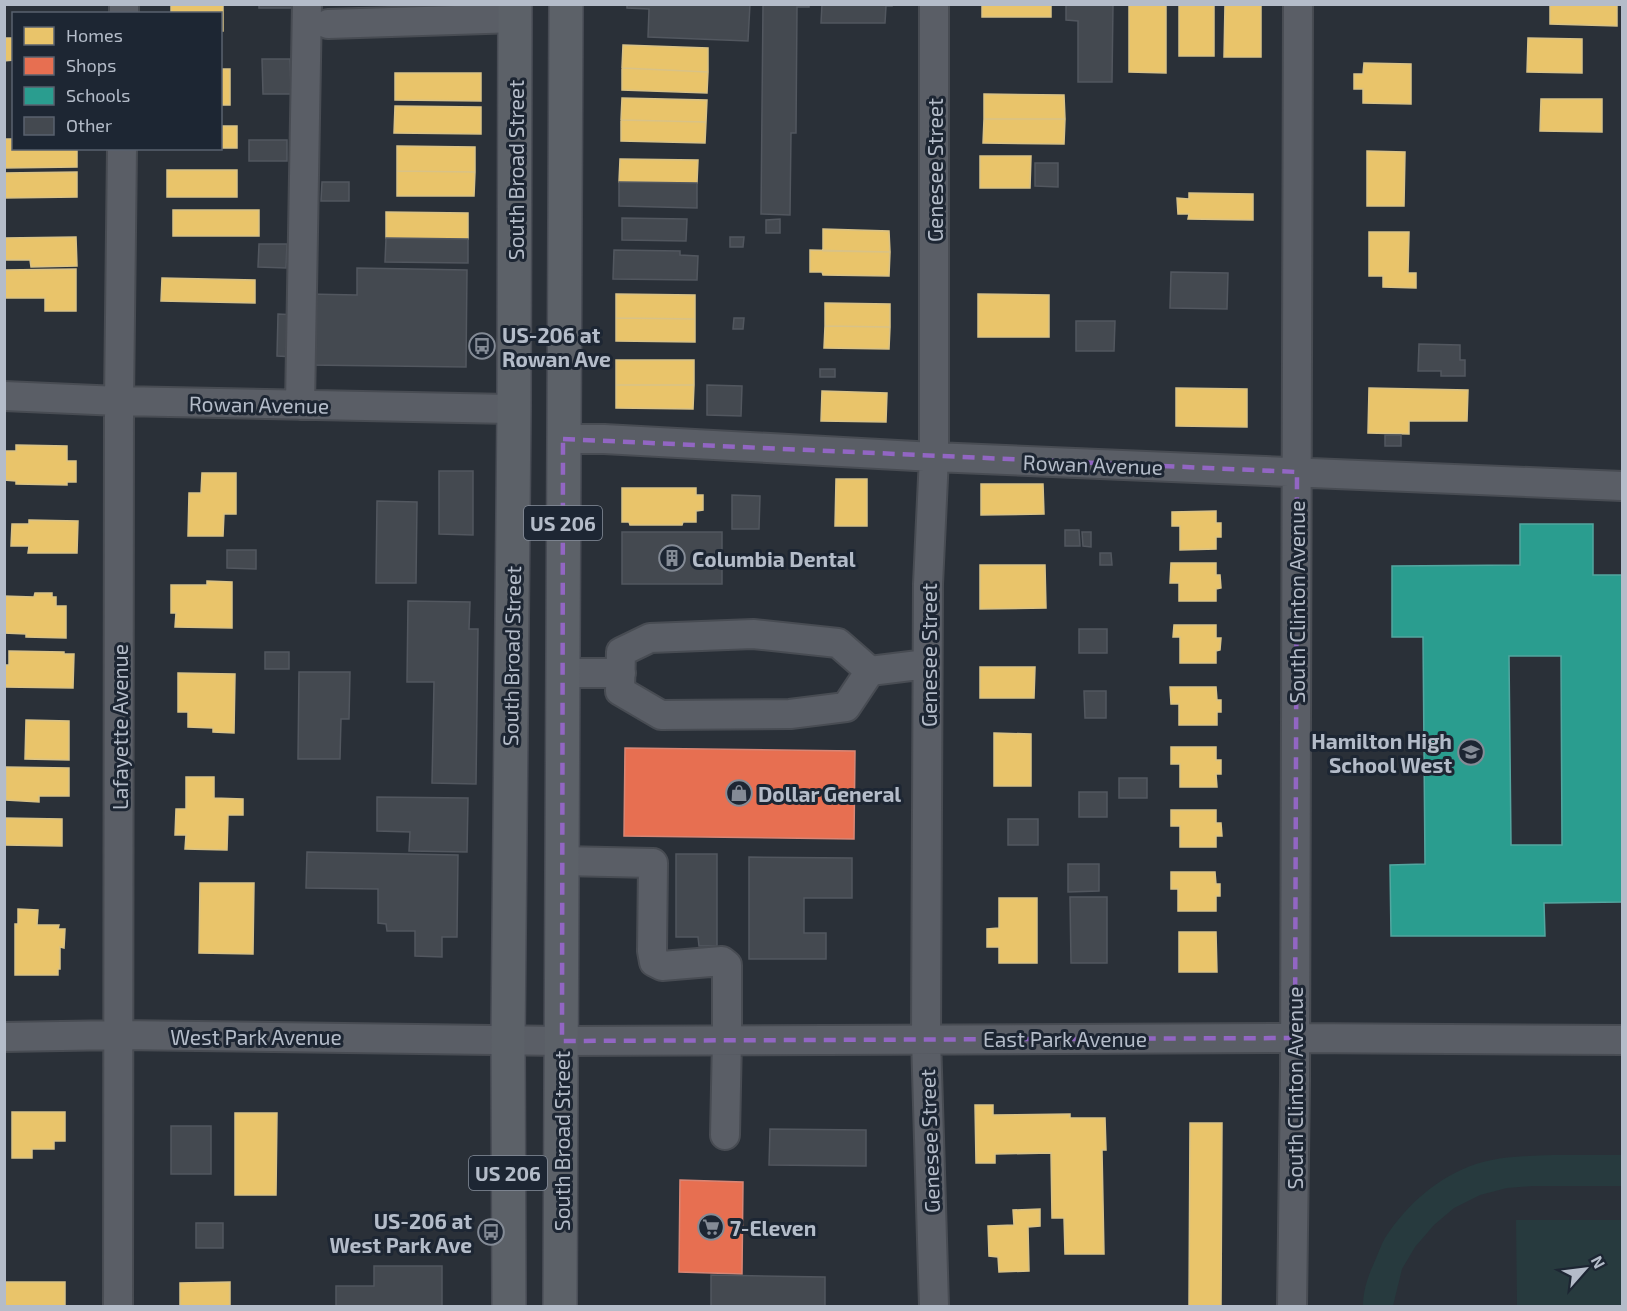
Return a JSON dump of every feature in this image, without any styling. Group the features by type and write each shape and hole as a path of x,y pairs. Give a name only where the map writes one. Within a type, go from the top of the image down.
{"main road":[{"name":"South Broad Street","path":"560,1306 566,4"},
{"name":"South Broad Street","path":"509,1306 508,1040 515,11"}],"street":[{"path":"300,405 307,4"},
{"name":"Genesee Street","path":"934,4 934,457 928,584 926,1038 934,1306"},
{"name":"South Clinton Avenue","path":"1292,1306 1298,4"},
{"path":"328,24 378,14 515,11"},
{"name":"Lafayette Avenue","path":"118,1306 119,401 122,150"},
{"name":"Rowan Avenue","path":"4,396 119,401 514,409"},
{"name":"Rowan Avenue","path":"563,439 604,439 934,457 1623,486"},
{"path":"870,671 846,707 790,714 662,715 620,692 621,652 650,638 753,634 838,643 870,671 927,664"},
{"path":"562,673 621,674"},
{"path":"562,861 653,863 652,951 654,962 662,966 722,961 727,965 728,1039 725,1135"},
{"name":"West Park Avenue","path":"4,1037 119,1035 508,1040"},
{"name":"East Park Avenue","path":"508,1040 926,1038 1623,1040"}],"highlighted area":[{"path":"563,439 1297,472 1295,1038 562,1041"}],"green space":[{"path":"1553,1155 1622,1155 1622,1186 1533,1186 1507,1188 1480,1195 1454,1208 1434,1225 1415,1247 1402,1269 1393,1306 1363,1306 1368,1278 1385,1238 1403,1214 1424,1193 1449,1176 1485,1161"},
{"path":"1516,1220 1622,1220 1622,1306 1517,1306"}],"building: Homes":[{"path":"171,4 223,4 223,31 222,12 171,12"},
{"path":"982,4 1051,4 1051,17 982,17"},
{"path":"1129,4 1166,4 1166,73 1129,72"},
{"path":"1179,4 1214,4 1214,56 1179,56"},
{"path":"1225,4 1261,4 1261,57 1224,57"},
{"path":"1550,4 1617,4 1617,26 1550,24"},
{"path":"4,38 12,38 12,60 4,61"},
{"path":"1528,38 1582,39 1582,73 1527,72"},
{"path":"623,45 708,48 708,72 622,68"},
{"path":"1364,63 1411,64 1411,104 1363,103 1363,89 1354,89 1354,74 1363,74"},
{"path":"622,68 708,72 707,93 622,90"},
{"path":"222,69 230,69 230,105 222,105"},
{"path":"395,73 481,73 481,101 395,100"},
{"path":"984,94 1064,95 1065,119 984,119"},
{"path":"622,98 707,100 706,122 621,120"},
{"path":"1541,99 1602,99 1602,132 1540,131"},
{"path":"395,106 481,107 481,134 394,133"},
{"path":"984,119 1065,119 1064,144 983,143"},
{"path":"621,120 706,122 705,143 621,141"},
{"path":"222,126 237,126 237,148 222,148"},
{"path":"4,139 12,139 12,150 77,150 77,167 4,168"},
{"path":"397,146 475,147 475,172 397,171"},
{"path":"1367,151 1405,152 1404,206 1367,206"},
{"path":"980,156 1031,156 1030,188 980,188"},
{"path":"620,159 698,160 697,183 619,182"},
{"path":"167,170 237,170 237,197 167,197"},
{"path":"397,171 475,172 474,196 397,196"},
{"path":"77,172 77,197 4,198 4,173"},
{"path":"1189,193 1253,194 1253,220 1188,219 1189,214 1178,214 1177,198 1189,199"},
{"path":"173,210 259,210 259,236 173,236"},
{"path":"386,212 468,213 468,239 386,238"},
{"path":"823,229 889,231 890,252 823,251"},
{"path":"1369,232 1409,232 1408,273 1416,273 1416,288 1383,287 1383,276 1369,276"},
{"path":"76,237 77,266 31,267 30,260 4,260 4,238"},
{"path":"810,250 890,252 889,276 823,275 822,272 810,272"},
{"path":"76,269 76,311 45,311 45,298 5,298 4,270"},
{"path":"162,278 255,280 255,303 161,301"},
{"path":"616,294 695,295 695,319 616,318"},
{"path":"978,294 1049,295 1049,337 978,337"},
{"path":"825,303 890,304 890,327 825,326"},
{"path":"616,318 695,319 695,342 616,341"},
{"path":"825,326 890,327 889,349 824,348"},
{"path":"616,360 694,360 694,385 616,385"},
{"path":"616,385 694,385 693,409 616,408"},
{"path":"1176,388 1247,389 1247,427 1176,426"},
{"path":"1369,388 1468,390 1467,421 1409,421 1409,434 1368,433"},
{"path":"822,391 887,393 886,422 821,421"},
{"path":"16,445 67,446 67,461 76,461 76,482 67,482 67,485 16,484 16,481 4,480 4,451 16,451"},
{"path":"202,473 236,473 236,514 224,514 223,536 188,536 189,493 201,493"},
{"path":"836,479 867,479 867,526 835,526"},
{"path":"981,484 1043,484 1044,514 981,515"},
{"path":"622,488 696,488 696,495 703,495 703,510 696,511 696,522 683,522 682,525 630,525 629,522 622,522"},
{"path":"1216,511 1216,523 1221,523 1221,537 1216,537 1216,549 1180,550 1180,526 1172,526 1172,512"},
{"path":"29,520 78,521 77,553 28,553 29,546 11,546 12,524 29,524"},
{"path":"1171,563 1216,563 1216,575 1220,575 1221,588 1216,589 1216,601 1179,601 1179,583 1170,583"},
{"path":"980,565 1045,565 1046,608 980,609"},
{"path":"207,581 232,582 232,628 175,627 176,613 171,613 171,585 207,585"},
{"path":"35,593 52,593 52,597 56,597 56,606 66,606 66,638 26,637 26,634 4,633 4,596 34,597"},
{"path":"1174,625 1216,625 1216,638 1221,638 1220,650 1216,651 1216,663 1180,663 1180,637 1173,637"},
{"path":"9,651 74,654 73,688 4,687 4,665 9,665"},
{"path":"980,667 1035,667 1034,698 980,698"},
{"path":"178,673 235,674 234,733 213,732 213,728 188,727 188,712 178,712"},
{"path":"1170,687 1216,687 1217,700 1221,700 1221,712 1217,712 1217,725 1179,725 1179,704 1171,704"},
{"path":"26,720 69,721 69,760 25,759"},
{"path":"994,733 1031,734 1031,786 994,786"},
{"path":"1171,747 1216,747 1216,760 1221,760 1221,774 1216,774 1217,787 1180,787 1180,764 1171,764"},
{"path":"6,767 69,768 69,796 39,796 39,802 6,800"},
{"path":"186,777 214,777 214,798 243,799 243,815 228,815 227,850 185,849 186,835 175,835 176,809 186,809"},
{"path":"1171,810 1216,810 1216,823 1221,823 1222,836 1216,836 1216,847 1180,847 1180,826 1171,826"},
{"path":"4,818 62,819 62,846 4,845"},
{"path":"1171,872 1215,872 1216,884 1220,884 1220,896 1216,896 1216,911 1178,911 1178,889 1171,889"},
{"path":"200,883 254,883 253,954 199,953"},
{"path":"999,898 1037,898 1037,963 999,963 999,947 987,947 987,929 999,928"},
{"path":"18,909 38,910 37,925 59,925 58,929 65,929 64,948 60,947 58,975 15,975 15,924 18,924"},
{"path":"1179,932 1216,932 1217,972 1179,972"},
{"path":"975,1105 993,1105 993,1115 1070,1114 1070,1118 1105,1118 1106,1150 1102,1150 1104,1254 1065,1254 1064,1218 1052,1218 1051,1153 995,1154 995,1163 976,1163"},
{"path":"12,1112 65,1112 65,1141 54,1141 54,1149 32,1149 32,1158 12,1158"},
{"path":"235,1113 277,1113 276,1195 235,1195"},
{"path":"1190,1123 1222,1123 1221,1306 1189,1306"},
{"path":"1040,1209 1040,1226 1028,1227 1029,1271 999,1272 998,1257 989,1256 988,1226 1014,1225 1013,1210"},
{"path":"4,1282 65,1282 65,1306 4,1306"},
{"path":"230,1282 230,1306 180,1306 180,1283"}],"building: Shops":[{"name":"Dollar General","path":"625,748 855,751 854,839 624,836"},
{"name":"7-Eleven","path":"680,1180 743,1182 742,1274 679,1272"}],"building: Schools":[{"path":"1520,524 1593,524 1593,575 1622,575 1622,902 1544,903 1545,936 1391,936 1390,865 1425,864 1423,637 1392,637 1392,566 1520,565","holes":["1509,656 1561,656 1562,845 1511,845"]}],"building: Other":[{"path":"259,4 292,4 292,8 259,8"},
{"path":"627,4 750,4 748,41 648,37 649,9 627,8"},
{"path":"763,4 809,4 809,7 797,7 796,133 791,133 790,215 761,214"},
{"path":"822,4 892,4 892,6 886,6 885,23 821,23"},
{"path":"1066,4 1113,4 1112,82 1078,82 1078,21 1066,20"},
{"path":"262,59 290,59 291,94 263,94"},
{"path":"249,140 287,140 287,161 249,161"},
{"path":"1035,163 1058,163 1058,187 1035,186"},
{"path":"322,182 349,182 349,201 321,201"},
{"path":"619,182 697,183 697,208 619,206"},
{"path":"622,218 687,219 686,241 622,240"},
{"path":"780,219 780,233 766,233 766,220"},
{"path":"730,237 744,237 743,247 730,247"},
{"path":"386,238 468,239 468,263 385,262"},
{"path":"259,244 287,244 286,268 258,267"},
{"path":"614,250 680,251 680,255 698,256 697,280 613,279"},
{"path":"357,268 467,270 466,367 308,365 309,294 357,295"},
{"path":"1171,272 1228,273 1227,309 1170,308"},
{"path":"278,314 296,315 295,357 277,356"},
{"path":"734,318 744,318 743,329 733,329"},
{"path":"1076,321 1115,321 1114,351 1076,351"},
{"path":"1419,344 1460,345 1460,360 1465,360 1465,376 1441,376 1441,371 1418,371"},
{"path":"820,369 835,369 835,377 820,377"},
{"path":"707,385 742,386 741,416 707,415"},
{"path":"1385,435 1401,435 1401,446 1385,446"},
{"path":"439,471 473,471 473,535 439,534"},
{"path":"732,495 760,496 759,529 732,529"},
{"path":"377,501 417,502 416,583 376,583"},
{"path":"1065,530 1079,530 1080,546 1065,546"},
{"name":"Columbia Dental","path":"622,532 722,532 722,584 622,584"},
{"path":"1082,532 1091,532 1091,547 1083,546"},
{"path":"227,550 256,550 256,569 227,568"},
{"path":"1100,553 1111,553 1112,565 1100,565"},
{"path":"408,601 470,602 469,629 478,629 476,784 432,783 434,682 407,682"},
{"path":"1079,629 1107,629 1107,653 1079,653"},
{"path":"265,652 289,652 289,669 265,669"},
{"path":"299,672 350,672 349,719 341,719 340,759 298,759"},
{"path":"1084,691 1106,691 1106,718 1085,718"},
{"path":"1119,778 1147,778 1147,798 1119,798"},
{"path":"1079,792 1107,792 1107,817 1079,817"},
{"path":"377,797 468,798 467,852 409,851 410,832 377,831"},
{"path":"1008,819 1038,819 1038,845 1008,845"},
{"path":"307,852 458,855 457,937 442,937 442,957 415,956 415,931 387,931 386,924 378,923 378,889 306,888"},
{"path":"676,854 717,854 717,946 699,946 698,937 676,937"},
{"path":"749,857 852,858 852,898 804,898 804,933 826,933 826,959 749,959"},
{"path":"1068,864 1099,864 1099,891 1068,892"},
{"path":"1070,897 1107,897 1107,963 1071,963"},
{"path":"171,1126 211,1126 211,1174 171,1174"},
{"path":"770,1129 866,1130 866,1166 769,1165"},
{"path":"196,1223 223,1223 223,1248 196,1248"},
{"path":"374,1266 442,1266 442,1306 336,1306 336,1286 374,1286"},
{"path":"711,1275 825,1277 825,1306 711,1306"}],"place":[{"name":"US-206 at Rowan Ave","path":"482,346"},
{"name":"Columbia Dental","path":"672,558"},
{"name":"Hamilton High School West","path":"1471,752"},
{"name":"Dollar General","path":"739,793"},
{"name":"7-Eleven","path":"711,1227"},
{"name":"US-206 at West Park Ave","path":"491,1232"}]}
